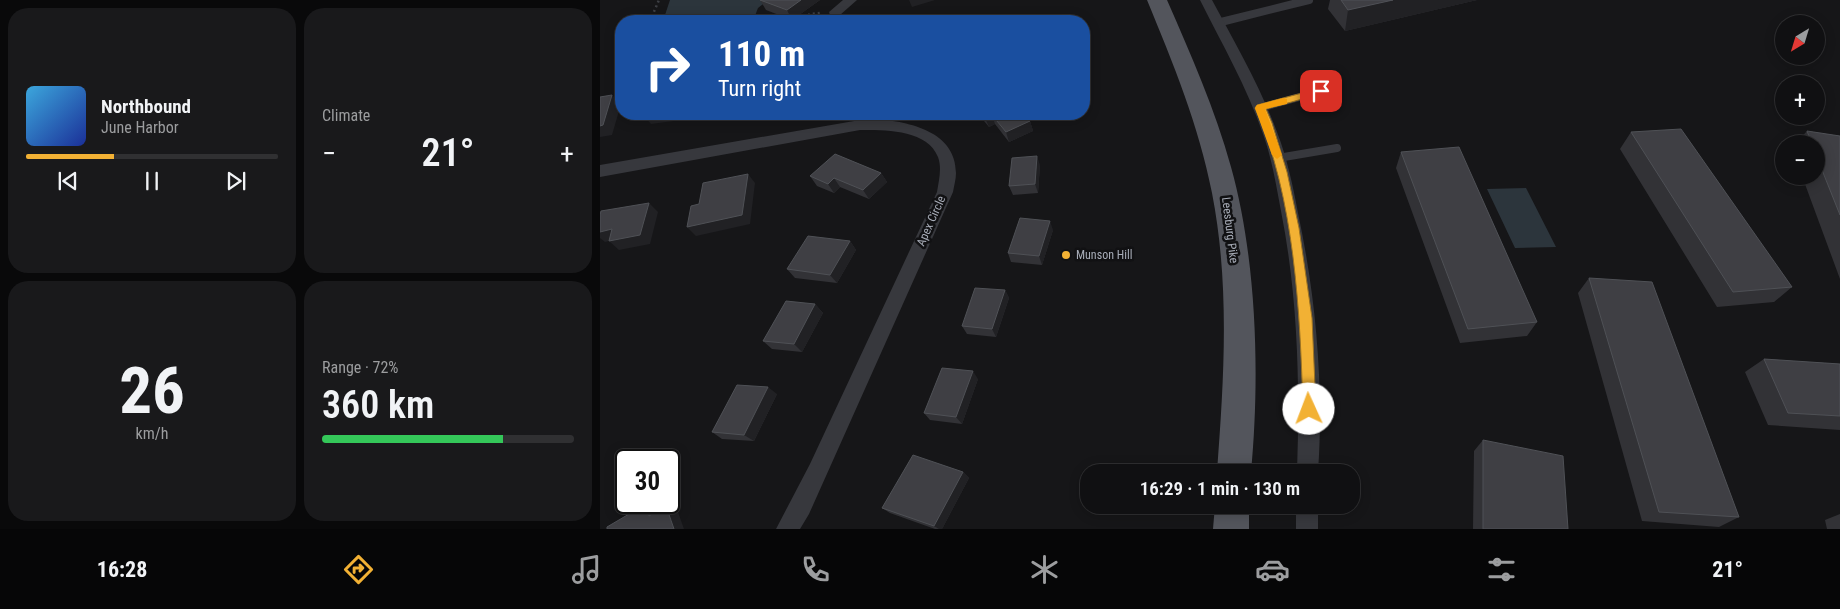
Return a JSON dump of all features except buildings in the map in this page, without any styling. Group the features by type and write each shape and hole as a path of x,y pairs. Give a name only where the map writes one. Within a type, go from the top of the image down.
{"main road":[{"name":"Leesburg Pike","path":"1157,0 1181,57 1213,145 1226,194 1233,243 1238,303 1239,391 1234,464"},
{"path":"1231,529 1232,514"}],"street":[{"path":"835,12 851,0"},
{"path":"1206,0 1267,123 1278,158 1294,228 1306,318 1310,427 1308,464"},
{"name":"Apex Circle","path":"600,171 860,125 894,124 913,129 935,141 944,152 949,168 945,192 805,497 787,529"},
{"path":"1307,514 1307,529"}],"lane":[{"path":"1218,22 1309,0"},
{"path":"1260,108 1321,91"},
{"path":"1278,158 1337,148"}],"path":[{"path":"653,15 659,0"}],"shaded area":[{"path":"670,0 768,0 758,8 755,15 665,15"},
{"path":"1526,188 1556,247 1515,248 1487,189"}],"slow traffic":[{"path":"1277,155 1260,108 1283,102"}],"place":[{"name":"Munson Hill","path":"1066,255"}],"route":[{"path":"1309,409 1306,318 1294,228 1282,172 1267,123 1260,108 1321,91"}]}
